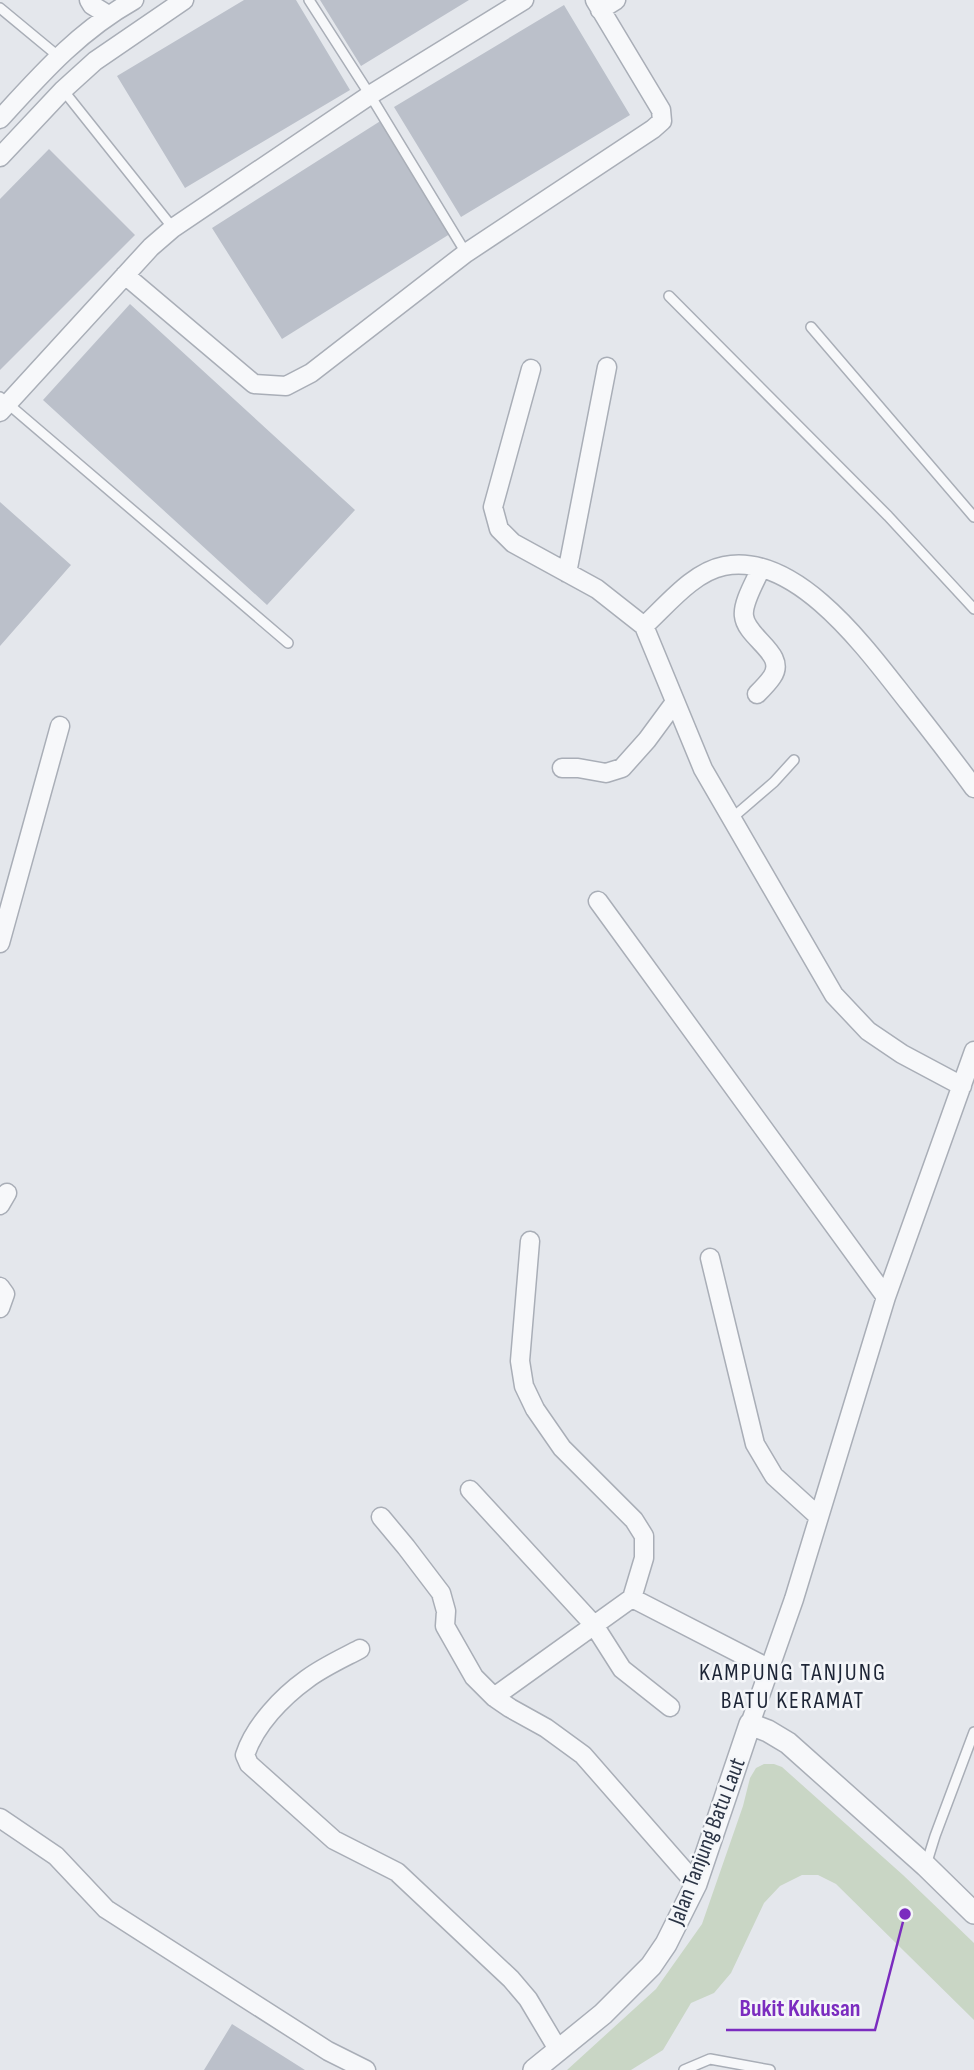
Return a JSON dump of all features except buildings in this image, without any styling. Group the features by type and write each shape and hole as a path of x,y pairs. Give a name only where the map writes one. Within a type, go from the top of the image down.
{"street":[{"path":"89,0 108,15"},
{"path":"0,119 58,56 108,15 134,0"},
{"path":"0,157 63,90 95,61 184,0"},
{"path":"2,404 151,247 173,228 370,95 524,0"},
{"path":"125,275 254,384 286,386 311,373 466,253 662,121 661,110 604,3"},
{"path":"567,573 607,367"},
{"path":"531,369 493,507 499,529 513,543 597,589 644,626 703,769 834,995 868,1031 902,1054 962,1086"},
{"path":"644,626 690,584 705,573 724,566 742,565 783,575 819,601 857,636 974,788"},
{"path":"757,694 774,676 776,666 770,651 747,626 743,615 761,568"},
{"path":"562,768 606,773 622,768 675,702"},
{"path":"0,943 60,726"},
{"path":"598,901 886,1297"},
{"path":"974,1051 886,1297 794,1599 750,1724 788,1743 926,1866 974,1913"},
{"path":"494,1697 632,1598 644,1558 645,1536 634,1520 562,1448 535,1409 524,1386 520,1361 530,1241"},
{"path":"710,1258 755,1444 774,1476 818,1516"},
{"path":"0,1287 5,1294 0,1308"},
{"path":"470,1490 594,1625 622,1669 670,1707"},
{"path":"381,1517 441,1593 446,1611 445,1626 474,1677 494,1697 546,1728 583,1755 696,1884"},
{"path":"632,1598 770,1669"},
{"path":"360,1649 308,1678 264,1719 245,1755 249,1763 334,1840 397,1872 512,1979 528,1999 559,2051"},
{"name":"Jalan Tanjung Batu Laut","path":"534,2070 603,2014 651,1966 666,1944 696,1884 750,1724"},
{"path":"0,1818 56,1856 106,1909 328,2051 366,2070"}],"lane":[{"path":"309,0 466,253"},
{"path":"0,8 58,56"},
{"path":"63,90 173,228"},
{"path":"669,296 888,516 974,609"},
{"path":"811,327 974,517"},
{"path":"2,404 288,643"},
{"path":"731,819 774,782 794,760"},
{"path":"926,1866 974,1732"},
{"path":"684,2070 710,2059 770,2070"}],"green space":[{"path":"764,1764 782,1767 903,1875 974,1943 974,2020 836,1884 818,1875 802,1875 780,1886 764,1903 731,1973 714,1993 691,2003 663,2050 631,2070 567,2070 656,1989 702,1924 750,1778 756,1768"}],"place":[{"name":"Bukit Kukusan","path":"905,1914"}],"district":[{"name":"KAMPUNG TANJUNG BATU KERAMAT","path":"793,1686"}]}
